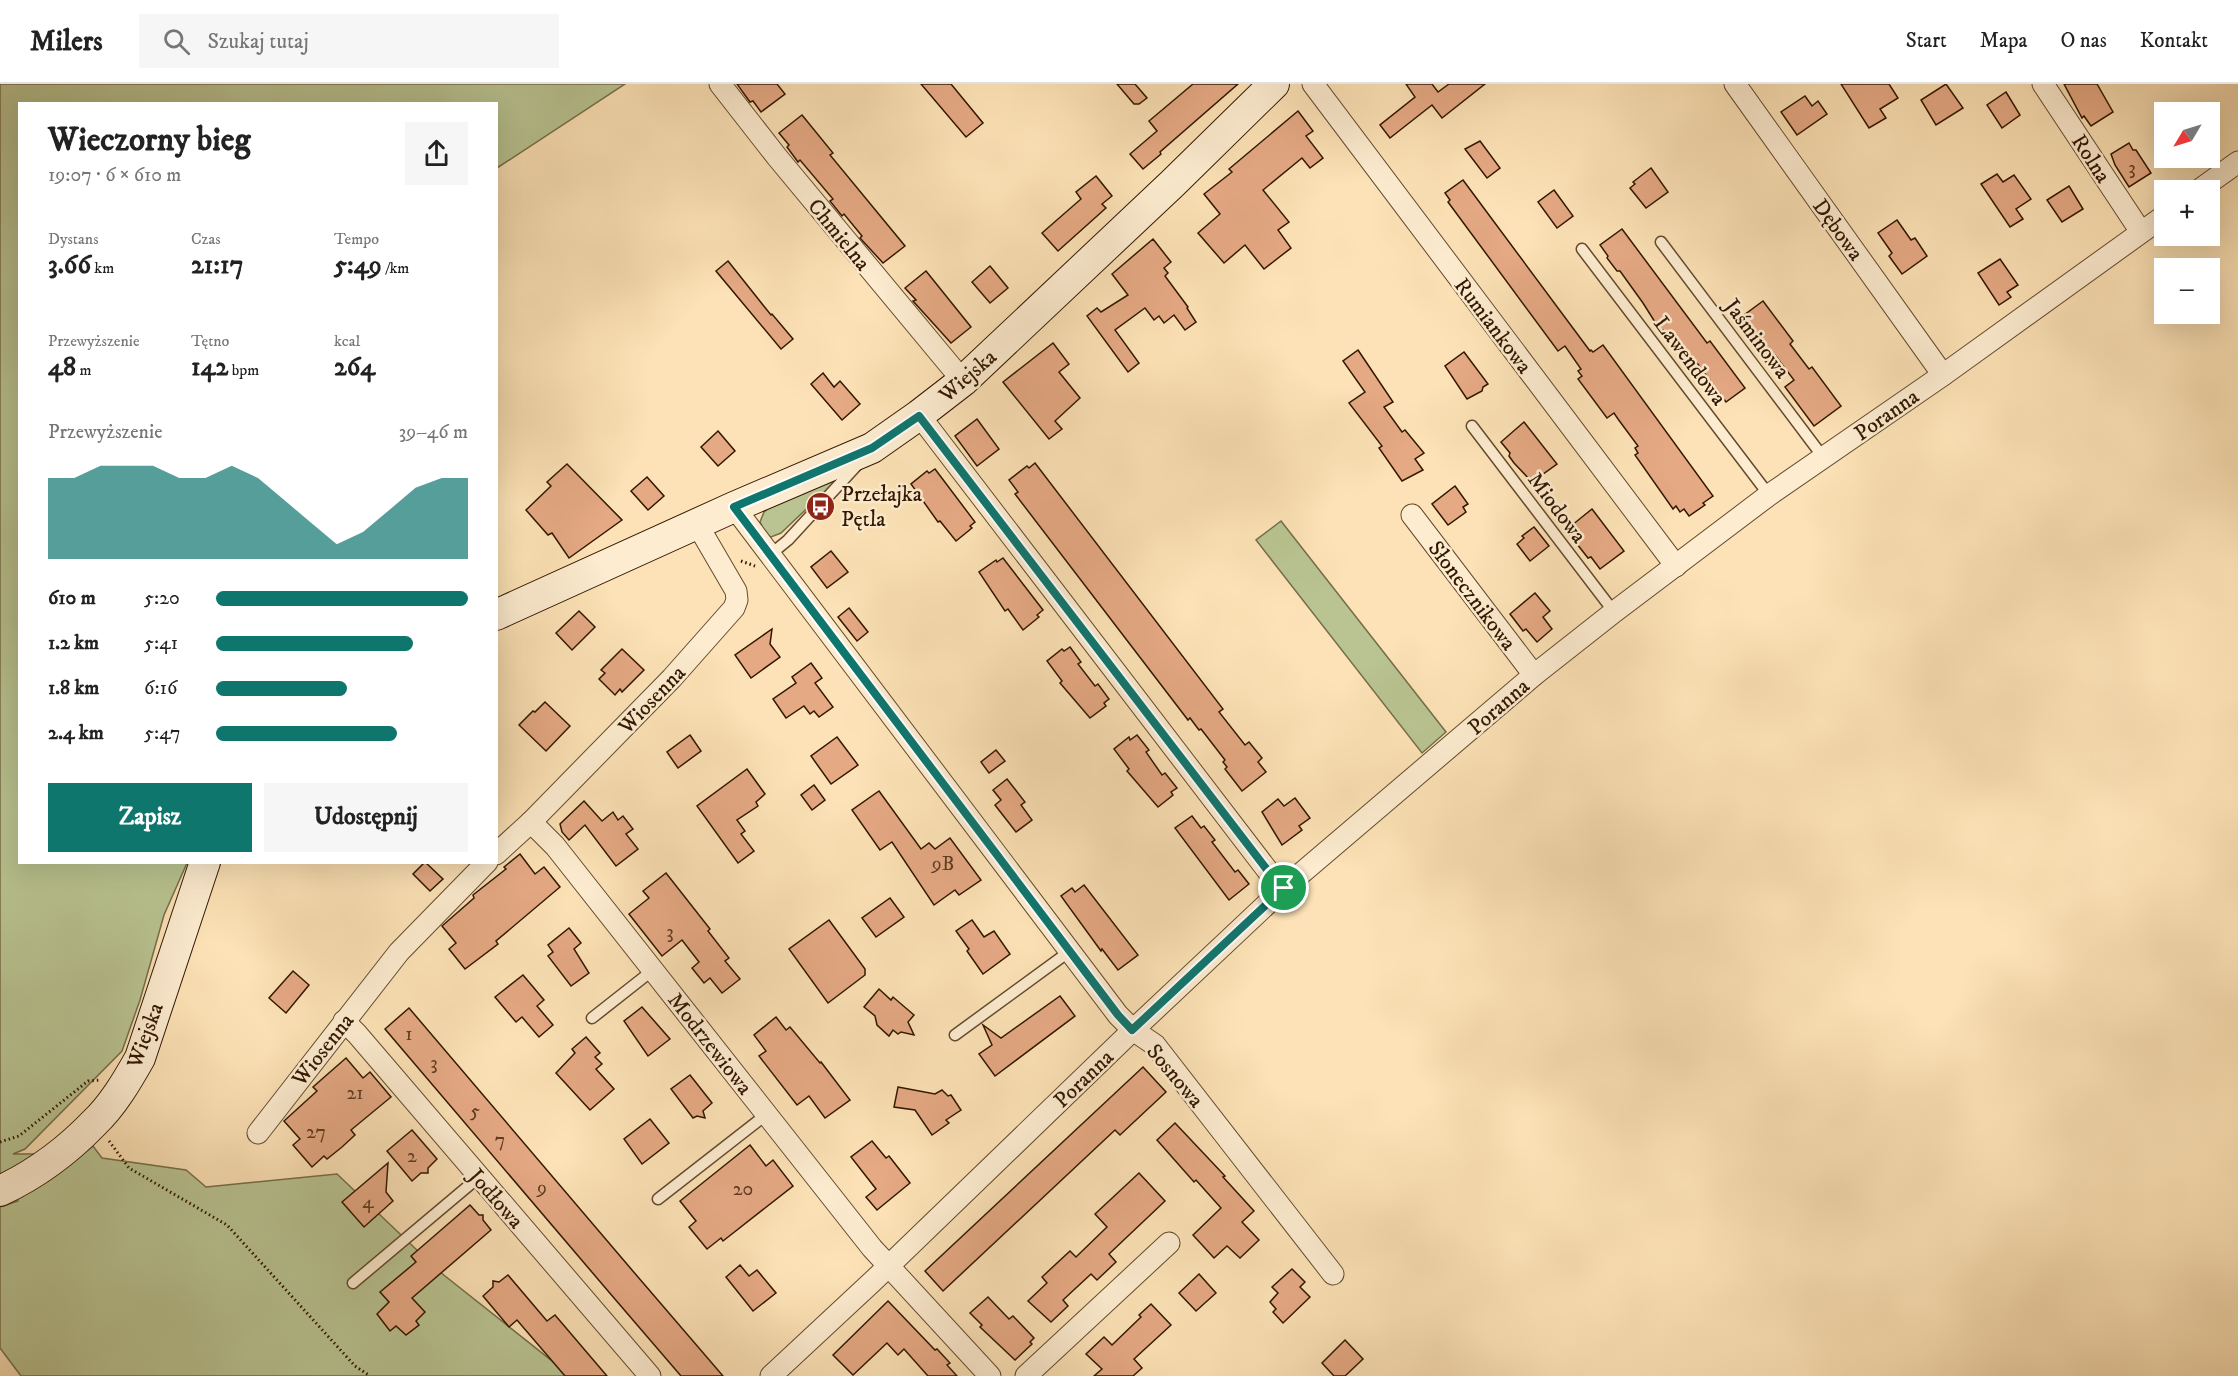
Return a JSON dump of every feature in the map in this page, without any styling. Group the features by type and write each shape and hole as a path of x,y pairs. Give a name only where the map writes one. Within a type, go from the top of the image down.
{"street":[{"name":"Chmielna","path":"720,84 777,157 963,381"},
{"name":"Wiejska","path":"498,614 734,507 872,448 919,416 963,381 1165,191 1274,84"},
{"name":"Rumiankowa","path":"1313,84 1676,566"},
{"name":"Dębowa","path":"1735,84 1943,375"},
{"name":"Rolna","path":"2043,84 2141,232"},
{"path":"2213,180 2238,162"},
{"name":"Poranna","path":"771,1376 889,1266 1132,1030 1284,888 1534,675 1769,495 1943,375 2154,223"},
{"path":"919,416 1284,888"},
{"name":"Sosnowa","path":"734,507 1070,951 1132,1030 1155,1045 1333,1274"},
{"name":"Słonecznikowa","path":"1412,515 1534,675"},
{"name":"Wiosenna","path":"498,852 531,822 672,678 734,608 737,600 736,591 697,524"},
{"name":"Modrzewiowa","path":"531,822 555,846 872,1248 889,1266"},
{"name":"Wiejska","path":"0,1191 25,1179 95,1123 124,1086 140,1058 204,864"},
{"name":"Wiosenna","path":"258,1133 399,952 485,864"},
{"name":"Jodłowa","path":"344,1021 650,1376"},
{"path":"1026,1376 1169,1243"},
{"path":"889,1266 990,1376"}],"lane":[{"name":"Jaśminowa","path":"1661,242 1823,457"},
{"name":"Lawendowa","path":"1582,249 1769,495"},
{"name":"Miodowa","path":"1472,426 1614,612"},
{"path":"771,554 796,531 872,448"},
{"path":"955,1035 1070,951"},
{"path":"592,1018 653,970"},
{"path":"657,1199 767,1114"},
{"path":"353,1283 479,1178"}],"path":[{"path":"0,1142 19,1136 88,1081 106,1079 124,1086"},
{"path":"95,1123 129,1167 226,1225 354,1366 370,1376"}],"green space":[{"path":"0,84 625,84 498,167 498,102 18,102 18,864 187,864 164,915 140,1000 122,1051 25,1149 13,1154 83,1154 93,1146 102,1158 186,1170 206,1187 337,1174 440,1272 571,1376 21,1376 0,1348 0,1207 18,1201 0,1180"},
{"path":"838,479 781,533 771,537 766,535 760,522 764,512 769,508"},
{"path":"1281,521 1446,732 1422,753 1256,540"}],"building":[{"path":"737,84 777,84 785,94 761,112 753,101 750,102"},
{"path":"921,84 951,84 983,123 966,137"},
{"path":"1117,84 1135,84 1147,98 1139,104 1134,104"},
{"path":"1193,84 1238,84 1143,169 1130,154 1157,131 1149,121"},
{"path":"1406,84 1432,84 1438,92 1449,84 1485,84 1442,118 1432,105 1390,138 1380,125 1415,97"},
{"path":"1841,84 1889,84 1898,98 1880,109 1886,118 1869,128"},
{"path":"1946,84 1963,108 1936,125 1921,100"},
{"path":"2064,84 2097,84 2113,112 2091,126 2084,116 2082,118"},
{"path":"2006,92 2020,115 2002,128 1987,105"},
{"path":"1805,96 1812,106 1818,101 1827,114 1797,135 1781,112"},
{"path":"1298,111 1313,131 1306,136 1323,158 1310,168 1302,158 1263,190 1289,222 1278,230 1291,248 1264,269 1245,245 1224,263 1198,233 1220,214 1204,194 1232,172 1229,169"},
{"path":"802,115 833,153 830,155 905,246 883,263 860,238 862,236 844,214 842,216 830,201 833,199 800,160 798,162 779,133"},
{"path":"1480,141 1500,168 1487,178 1465,149"},
{"path":"2129,143 2151,173 2129,187 2111,154"},
{"path":"1651,168 1668,192 1646,208 1630,188 1635,184 1633,182"},
{"path":"1997,174 2003,182 2014,175 2031,199 2016,209 2023,219 2010,227 1981,184"},
{"path":"1096,176 1112,196 1102,204 1106,208 1058,251 1042,233 1081,199 1076,192"},
{"path":"1463,180 1590,351 1593,352 1603,345 1713,496 1703,503 1705,505 1689,516 1684,509 1680,512 1676,506 1673,509 1635,455 1638,453 1635,448 1638,446 1614,413 1607,418 1578,379 1582,376 1578,371 1581,369 1565,346 1558,351 1448,202 1450,200 1445,193"},
{"path":"2069,186 2083,209 2062,222 2047,200"},
{"path":"1554,190 1573,216 1557,228 1538,202"},
{"path":"1897,220 1911,240 1915,238 1927,256 1902,274 1889,256 1892,253 1878,233"},
{"path":"1622,229 1707,343 1710,341 1745,388 1726,402 1697,363 1695,365 1674,338 1671,341 1663,330 1660,330 1620,271 1617,271 1607,258 1608,256 1600,245"},
{"path":"1153,239 1171,262 1164,268 1168,273 1165,276 1196,322 1185,330 1174,315 1164,323 1159,316 1154,320 1145,308 1115,330 1139,363 1128,372 1087,316 1097,308 1101,312 1128,295 1112,274"},
{"path":"2000,259 2018,285 2007,292 2011,297 1999,305 1978,273"},
{"path":"728,261 793,339 781,349 716,271"},
{"path":"990,266 1008,288 990,303 972,282"},
{"path":"926,271 971,327 951,343 913,301 916,300 905,288"},
{"path":"1763,301 1793,341 1790,344 1809,369 1812,367 1841,406 1814,426 1785,387 1794,380 1775,355 1766,362 1736,321"},
{"path":"1053,343 1069,364 1059,372 1080,398 1055,421 1062,429 1049,439 1003,382"},
{"path":"1358,350 1393,402 1384,407 1402,432 1405,430 1424,453 1415,459 1423,470 1402,481 1379,448 1382,446 1349,403 1365,392 1343,361"},
{"path":"1464,352 1488,384 1483,387 1482,391 1467,399 1445,366"},
{"path":"823,373 834,387 840,381 860,404 842,420 811,384"},
{"path":"977,419 999,449 977,466 955,436"},
{"path":"1524,422 1557,464 1532,482 1514,463 1509,456 1510,453 1501,442"},
{"path":"718,431 735,451 718,466 701,447"},
{"path":"1035,463 1223,709 1219,712 1245,745 1249,742 1262,758 1258,762 1266,772 1242,791 1225,769 1227,767 1223,762 1225,760 1201,729 1199,730 1190,718 1188,720 1015,494 1018,492 1009,480 1027,466 1029,468"},
{"path":"567,464 622,520 569,558 552,533 548,535 526,510 551,486 547,482"},
{"path":"935,469 975,522 970,526 972,528 956,541 940,521 938,522 911,484 927,471 929,473"},
{"path":"647,477 664,496 648,510 631,491"},
{"path":"1455,486 1468,504 1463,507 1466,512 1448,525 1432,504"},
{"path":"1592,509 1624,551 1600,569 1591,557 1588,558 1566,530"},
{"path":"1534,527 1549,546 1530,561 1517,544 1524,538 1522,536"},
{"path":"831,551 848,572 827,588 811,567"},
{"path":"1003,558 1043,610 1037,615 1039,617 1023,630 1008,609 1005,611 979,572"},
{"path":"1535,593 1550,611 1543,617 1552,629 1537,642 1526,629 1523,631 1510,614"},
{"path":"849,608 868,632 857,641 838,617"},
{"path":"579,611 595,627 572,650 556,633"},
{"path":"772,629 770,644 780,657 751,678 735,655"},
{"path":"1070,647 1081,662 1078,664 1095,686 1098,684 1109,699 1104,703 1106,706 1090,718 1060,683 1062,681 1047,661 1062,649 1064,651"},
{"path":"622,649 644,670 622,692 620,689 615,695 599,679 605,673 601,670"},
{"path":"811,663 822,678 815,683 833,707 819,717 814,711 810,714 804,706 786,718 773,699 796,683 792,677"},
{"path":"545,702 570,726 546,751 519,725"},
{"path":"690,735 701,751 678,768 667,752"},
{"path":"1137,735 1149,750 1146,752 1162,775 1165,773 1177,788 1171,792 1173,795 1158,807 1127,771 1129,769 1114,749 1129,737 1130,740"},
{"path":"837,737 858,765 831,784 811,756"},
{"path":"996,750 1005,761 989,773 981,762"},
{"path":"747,769 765,794 756,802 758,806 737,820 745,831 741,834 754,851 738,863 697,806"},
{"path":"1007,779 1025,802 1021,805 1032,820 1016,832 995,805 1001,800 993,790"},
{"path":"814,785 825,800 812,810 801,795"},
{"path":"879,791 921,849 929,843 935,849 950,838 981,880 959,895 955,890 934,905 892,842 880,850 852,810"},
{"path":"1295,798 1310,818 1299,826 1302,830 1282,845 1262,812 1278,799 1284,806"},
{"path":"584,801 602,821 613,812 618,820 623,816 633,829 626,834 638,849 616,866 585,825 569,840 562,832 560,824"},
{"path":"1192,816 1201,828 1204,826 1215,840 1212,842 1235,872 1238,870 1249,884 1229,900 1175,828"},
{"path":"520,854 535,874 544,867 560,887 496,941 498,944 465,969 449,949 456,943 442,926"},
{"path":"423,864 427,864 443,879 430,891 413,874"},
{"path":"666,873 710,929 708,931 729,958 725,961 740,979 722,993 710,978 704,983 692,968 699,962 682,940 662,956 629,914 649,898 643,891"},
{"path":"1084,885 1138,955 1118,970 1102,949 1101,951 1061,896 1072,888 1075,892"},
{"path":"890,898 904,917 876,937 862,918"},
{"path":"829,920 865,969 865,975 828,1003 789,949"},
{"path":"972,920 984,937 994,931 1010,954 983,974 956,931"},
{"path":"569,928 581,943 574,949 589,973 571,986 548,956 553,952 548,945"},
{"path":"293,971 309,985 286,1013 269,998"},
{"path":"523,975 544,1000 537,1006 553,1025 539,1037 522,1017 516,1022 495,997"},
{"path":"879,989 891,1000 893,997 914,1015 908,1022 914,1035 901,1032 898,1034 893,1030 889,1036 877,1025 875,1016 864,1007"},
{"path":"1060,996 1075,1016 995,1076 979,1054 992,1045 983,1025 1001,1038"},
{"path":"642,1007 670,1039 648,1056 624,1021"},
{"path":"409,1008 723,1376 681,1376 608,1291 385,1029"},
{"path":"776,1017 786,1030 790,1027 850,1100 825,1118 809,1096 797,1105 759,1056 766,1051 754,1035"},
{"path":"586,1037 600,1053 595,1057 602,1064 596,1069 614,1089 590,1110 556,1073 575,1053 572,1049"},
{"path":"346,1058 363,1078 370,1072 391,1097 351,1130 355,1135 342,1147 327,1159 324,1156 312,1167 293,1145 300,1139 284,1121 317,1091 313,1087"},
{"path":"1143,1067 1166,1092 1120,1135 1115,1130 943,1291 925,1271"},
{"path":"690,1075 712,1103 703,1111 705,1118 697,1116 693,1118 671,1089"},
{"path":"898,1087 935,1094 942,1090 948,1096 951,1095 961,1110 946,1120 949,1123 932,1135 915,1110 894,1107"},
{"path":"650,1119 669,1143 642,1164 624,1139"},
{"path":"1175,1123 1225,1176 1223,1177 1254,1211 1242,1222 1259,1240 1240,1258 1227,1246 1214,1258 1193,1235 1221,1208 1196,1180 1194,1182 1157,1140"},
{"path":"412,1130 437,1159 428,1168 428,1173 421,1173 412,1181 387,1151"},
{"path":"872,1141 886,1158 889,1156 910,1183 877,1210 866,1197 876,1189 851,1157"},
{"path":"750,1145 766,1166 773,1160 793,1186 723,1241 721,1238 707,1249 689,1227 696,1221 680,1201"},
{"path":"388,1163 386,1192 393,1201 364,1227 342,1202"},
{"path":"1139,1173 1165,1201 1109,1254 1116,1262 1097,1280 1091,1274 1063,1300 1068,1306 1051,1322 1028,1301 1047,1283 1042,1277 1070,1251 1076,1257 1107,1227 1095,1214"},
{"path":"470,1205 479,1215 483,1215 483,1220 491,1230 412,1298 425,1312 416,1321 419,1325 406,1335 396,1326 390,1331 377,1314 389,1302 380,1292 416,1262 411,1256"},
{"path":"740,1265 749,1276 757,1270 776,1293 753,1311 726,1277"},
{"path":"1292,1269 1305,1282 1300,1287 1310,1297 1283,1323 1273,1312 1276,1309 1270,1302 1278,1293 1272,1287"},
{"path":"1199,1274 1216,1293 1196,1311 1179,1293"},
{"path":"508,1275 547,1321 555,1315 607,1376 565,1376 517,1320 509,1327 483,1296 493,1287 493,1281 499,1282"},
{"path":"988,1297 1009,1319 1013,1316 1034,1338 1030,1342 1032,1344 1015,1360 980,1327 982,1325 970,1313"},
{"path":"888,1301 950,1363 947,1365 957,1376 928,1376 904,1349 898,1355 887,1343 853,1375 833,1355"},
{"path":"1151,1304 1171,1325 1134,1359 1142,1368 1133,1376 1094,1376 1102,1369 1086,1354 1104,1337 1112,1345"},
{"path":"1345,1340 1363,1359 1345,1376 1334,1376 1322,1363"}],"place":[{"name":"Przełajka Pętla","path":"820,506"}],"route":[{"path":"919,416 1268,871 1284,888 1132,1030 1118,1015 734,507 872,448 919,416"}]}
